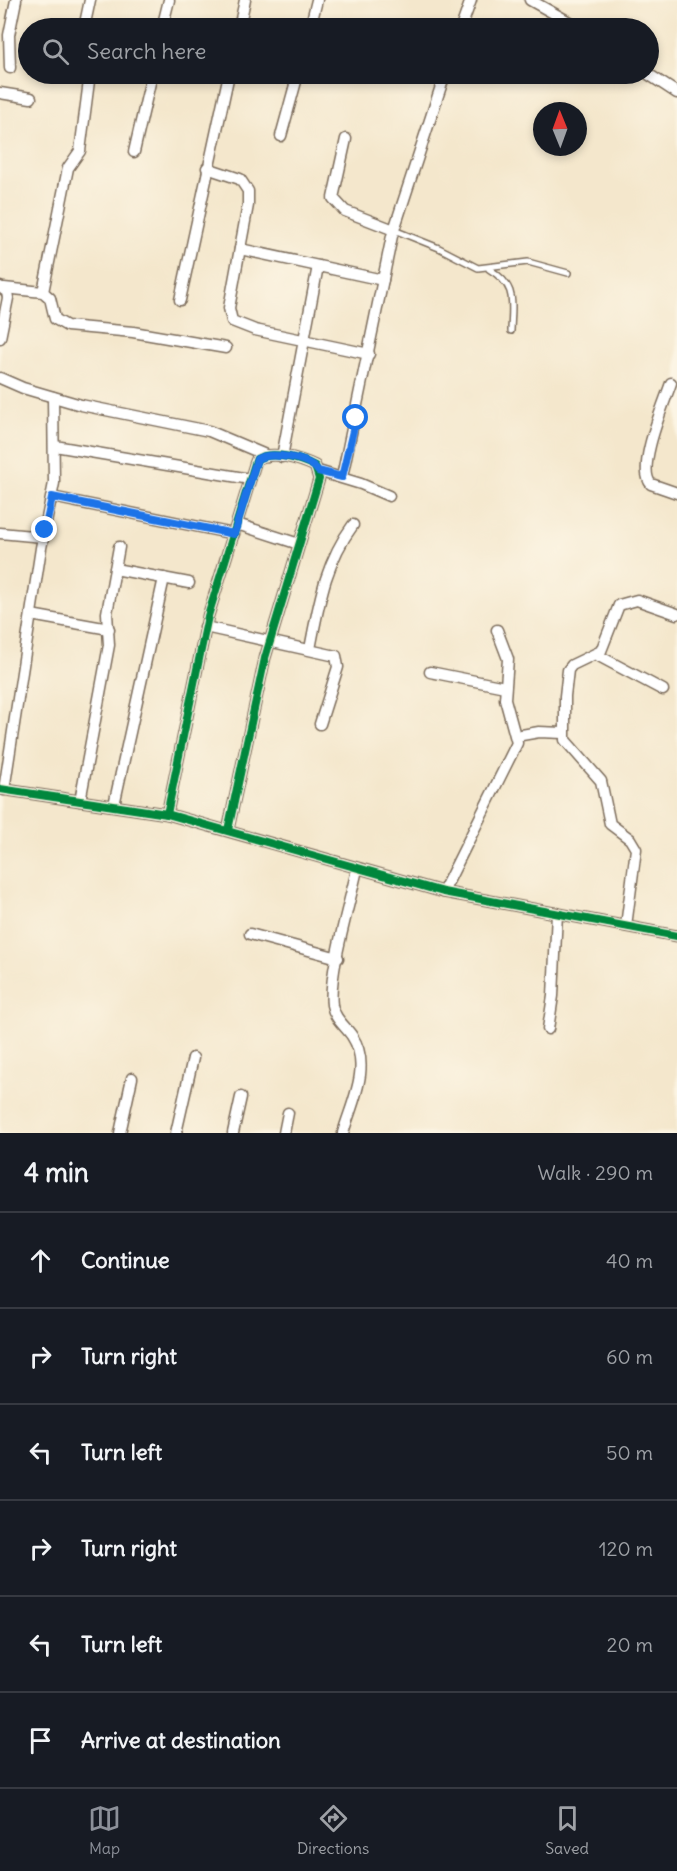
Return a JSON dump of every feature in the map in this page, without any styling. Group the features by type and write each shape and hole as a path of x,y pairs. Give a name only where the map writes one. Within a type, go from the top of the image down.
{"street":[{"path":"10,68 4,33 16,0"},
{"path":"86,18 90,0"},
{"path":"164,18 169,0"},
{"path":"241,18 244,0"},
{"path":"312,18 317,0"},
{"path":"465,18 471,0"},
{"path":"530,0 562,18"},
{"path":"659,81 677,93"},
{"path":"43,292 68,168 80,151 89,84"},
{"path":"134,152 150,84"},
{"path":"180,300 227,84"},
{"path":"281,136 295,84"},
{"path":"342,477 394,230 442,84"},
{"path":"0,93 31,98"},
{"path":"346,139 333,198 345,211 394,230"},
{"path":"207,168 240,179 248,191 248,205 229,308 232,321 304,341 369,354"},
{"path":"240,249 383,280"},
{"path":"282,457 318,266"},
{"path":"2,287 43,292 50,298 55,319 60,324 162,336 226,348"},
{"path":"0,338 8,298 2,287"},
{"path":"0,378 53,397 188,425 231,439 268,456"},
{"path":"671,383 650,445 645,474 651,484 677,493"},
{"path":"53,397 55,446 52,497 43,537 2,790 167,814 443,892 676,933"},
{"path":"55,446 250,479"},
{"path":"167,814 205,627 257,459 268,456 307,462 315,466 318,471 317,488 270,641 228,830"},
{"path":"318,471 342,477 389,496"},
{"path":"52,497 236,529 299,544"},
{"path":"310,649 328,569 334,553 353,525"},
{"path":"0,533 43,537"},
{"path":"81,801 109,645 107,613 119,547"},
{"path":"115,569 189,583"},
{"path":"114,806 164,578"},
{"path":"626,926 636,849 630,839 610,824 606,796 601,781 569,747 563,733 568,670 578,661 597,655 604,645 615,610 625,602 646,602 677,614"},
{"path":"31,615 108,629"},
{"path":"205,627 331,653 338,661 320,724"},
{"path":"443,892 515,749 516,736 507,710 505,687 508,659 497,630"},
{"path":"597,655 663,690"},
{"path":"430,672 505,687"},
{"path":"516,736 539,732 563,733"},
{"path":"343,1133 360,1078 362,1058 352,1036 337,1018 333,1008 332,994 357,869"},
{"path":"548,1029 553,996 557,913"},
{"path":"250,934 338,958"},
{"path":"176,1133 192,1058"},
{"path":"120,1133 132,1078"},
{"path":"233,1133 241,1097"},
{"path":"284,1133 288,1113"}],"lane":[{"path":"394,230 439,248 470,266 487,268 528,262 568,273"},
{"path":"487,268 501,277 511,290 511,331"}],"cycle path":[{"path":"167,814 208,616 255,464 257,459 263,456 278,455 294,458 315,466 319,479 265,658 228,830"},
{"path":"0,789 167,814 443,892 677,936"}],"route":[{"path":"45,530 52,497 234,534 257,459 262,456 273,456 307,462 315,466 318,471 342,477 356,418"}]}
